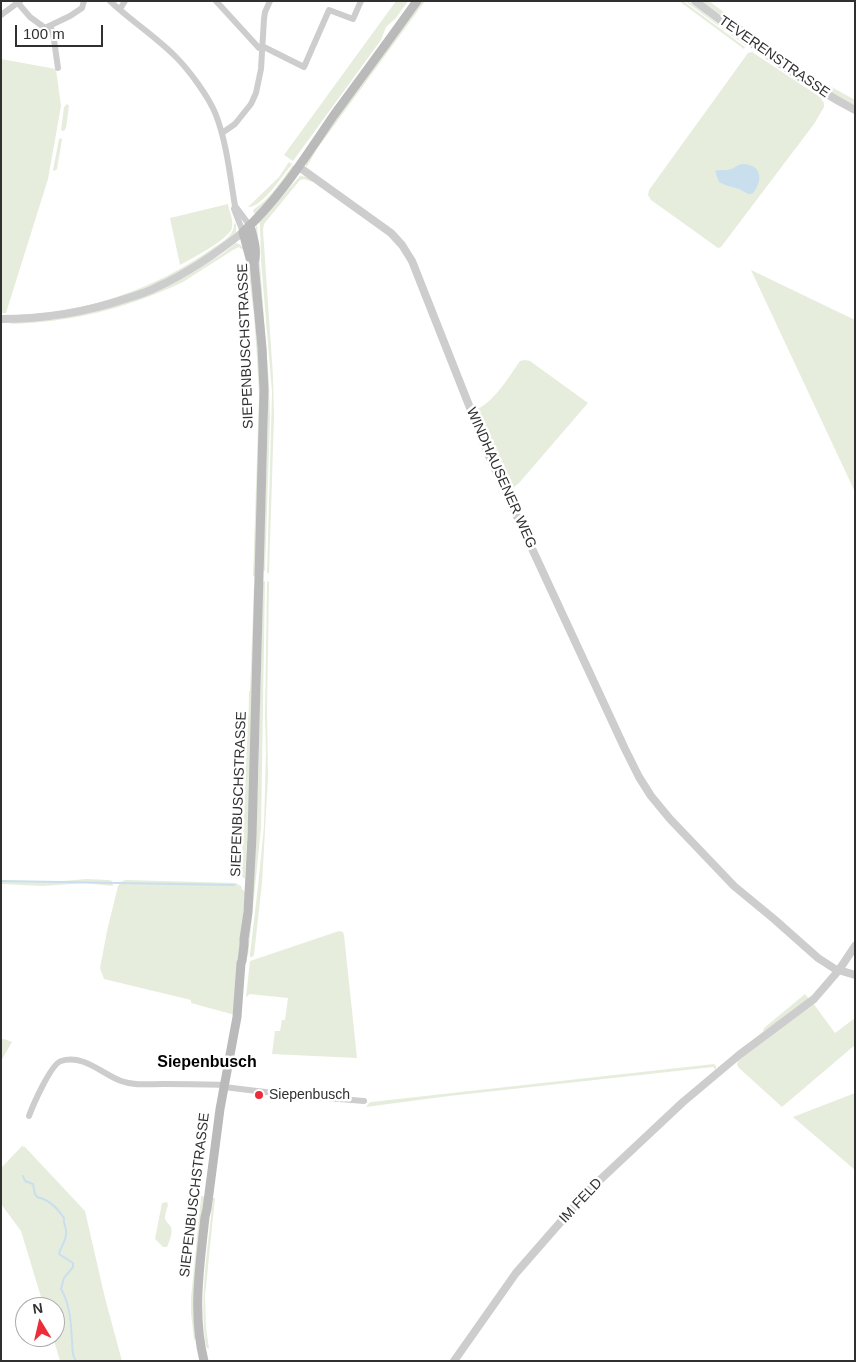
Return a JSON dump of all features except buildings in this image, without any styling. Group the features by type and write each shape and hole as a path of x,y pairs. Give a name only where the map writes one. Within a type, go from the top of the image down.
{"main road":[{"path":"247,229 279,195 417,1"},
{"name":"SIEPENBUSCHSTRASSE","path":"204,1361 197,1316 197,1295 217,1124 237,1017 241,963 248,912 253,826 264,398 262,348 254,263 256,256 254,243 247,229"}],"street":[{"path":"1,15 19,2 30,17 45,28 82,8 84,1"},
{"path":"1,319 48,317 76,313 148,291 206,260 247,229 235,206 222,133 208,99 182,64 163,44 110,1"},
{"path":"120,9 125,1"},
{"path":"216,1 259,48 262,47 304,67 329,10 353,19 361,1"},
{"path":"222,133 235,124 253,100 259,81 265,12 270,1"},
{"name":"TEVERENSTRASSE","path":"695,1 779,63 855,110"},
{"path":"50,26 53,33 58,68"},
{"name":"WINDHAUSENER WEG","path":"299,167 391,233 402,245 412,261 480,435 625,749 651,796 670,819 734,886 818,958 828,965 855,975"},
{"name":"IM FELD","path":"454,1361 516,1274 586,1193 683,1102 731,1062 814,999 839,970 855,946"},
{"path":"29,1116 44,1082 55,1066 60,1061 78,1060 127,1083 224,1086 292,1095 364,1101"}],"green space":[{"path":"396,1 408,1 396,18 386,27 381,40 293,161 284,155"},
{"path":"421,1 425,1 317,149 306,168 306,163 312,152"},
{"path":"679,1 683,1 745,47 744,49"},
{"path":"685,1 688,1 746,46"},
{"path":"701,1 709,1 801,70 855,100 855,105 836,97"},
{"path":"752,52 820,97 824,107 814,124 721,247 718,248 651,200 648,195 649,190 748,53"},
{"path":"1,59 56,69 61,106 48,179 6,313 1,313"},
{"path":"67,104 69,106 64,131 61,130 64,107"},
{"path":"61,138 57,169 54,171 59,139"},
{"path":"289,162 292,164 266,197 254,206 248,207 279,177"},
{"path":"293,165 294,167 270,199 256,214 254,213 253,210 270,195"},
{"path":"300,176 308,177 313,182 304,179 300,180 264,224 263,230 274,416 269,574 267,572 272,392 259,222"},
{"path":"228,204 232,222 232,228 229,233 209,248 180,265 170,218"},
{"path":"236,223 236,232 219,246 180,271 159,282 114,300 71,311 13,315 66,310 92,304 143,287 191,263 227,238"},
{"path":"257,224 270,418 265,571 263,570 268,418 255,230"},
{"path":"236,243 245,251 250,265 261,386 255,575 253,577 259,396 254,316 248,268 243,250 239,247 183,282 119,307 77,317 32,323 9,324 58,319 89,313 158,290 187,276"},
{"path":"751,270 855,320 855,492"},
{"path":"520,361 530,361 588,403 519,483 509,489 473,411 487,403"},
{"path":"265,581 261,828 248,956 246,955 258,785 263,582"},
{"path":"267,581 269,582 268,778 262,883 254,955 250,957 264,826"},
{"path":"254,586 253,730 245,878 243,878 241,874"},
{"path":"86,879 109,880 112,881 113,886 86,883 43,886 1,884 1,881 52,882"},
{"path":"122,881 236,883 242,887 245,894 235,1015 191,1003 191,1000 104,979 100,968 107,931 118,886"},
{"path":"339,931 343,932 344,935 357,1058 272,1054 275,1031 280,1031 282,1020 285,1020 288,998 249,994 246,997 250,961"},
{"path":"805,994 809,999 763,1032 764,1028"},
{"path":"813,1003 835,1033 855,1018 855,1045 782,1107 739,1068 737,1065 738,1060"},
{"path":"1,1039 12,1042 1,1061"},
{"path":"714,1064 716,1070 713,1067 366,1107 371,1102"},
{"path":"855,1093 855,1170 793,1117"},
{"path":"22,1146 25,1147 85,1211 122,1361 60,1361 56,1347 65,1347 65,1297 41,1297 21,1231 1,1204 1,1168"},
{"path":"201,1196 207,1197 196,1339 194,1340 191,1298"},
{"path":"213,1198 215,1198 205,1296 209,1349 206,1347 203,1310"},
{"path":"167,1202 165,1219 172,1232 167,1247 163,1247 155,1239 162,1203"}],"water":[{"path":"742,164 754,167 759,174 758,184 752,194 719,182 715,171 729,170"}],"waterway":[{"path":"1,881 234,885"},
{"path":"23,1176 25,1181 33,1184 37,1197 53,1205 64,1218 66,1237 59,1254 73,1263 73,1267 64,1278 61,1289 68,1307 73,1354 76,1361"}],"place":[{"name":"Siepenbusch","path":"259,1095"}],"district":[{"name":"Siepenbusch","path":"207,1063"}]}
